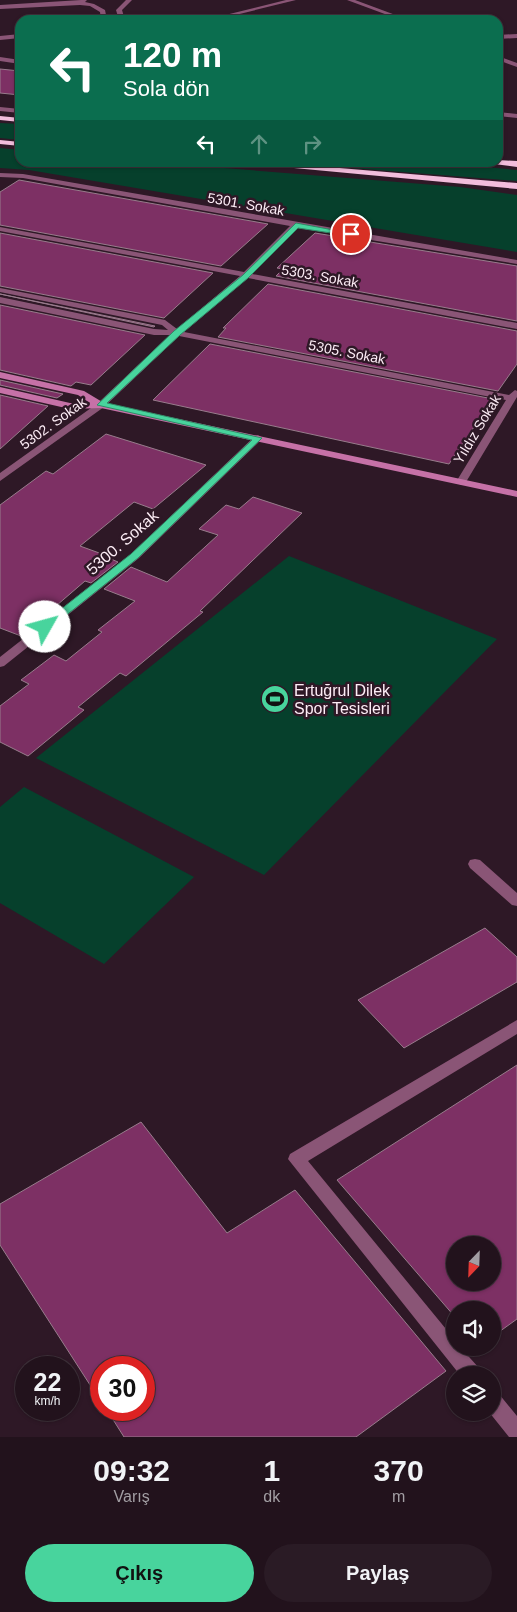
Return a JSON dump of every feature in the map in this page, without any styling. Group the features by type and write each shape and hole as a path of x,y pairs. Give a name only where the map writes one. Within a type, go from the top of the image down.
{"highway":[{"path":"0,118 15,120"},
{"path":"0,142 15,144"},
{"path":"503,163 517,164"},
{"path":"292,167 517,187"}],"street":[{"path":"0,7 82,1 103,11 118,10 129,0"},
{"path":"229,15 293,0"},
{"path":"350,0 392,15"},
{"path":"118,10 120,15"},
{"path":"103,11 103,15"},
{"path":"0,38 15,36"},
{"path":"503,37 517,36"},
{"path":"0,59 15,61"},
{"path":"503,60 517,66"},
{"path":"0,109 15,110"},
{"path":"503,115 517,116"},
{"name":"5301. Sokak","path":"0,175 24,176 296,225 517,262"},
{"name":"5302. Sokak","path":"0,478 101,405 177,333 245,276 296,225"},
{"name":"5303. Sokak","path":"0,230 517,326"},
{"name":"5305. Sokak","path":"0,290 165,323 177,333"},
{"name":"5305. Sokak","path":"0,300 154,332 177,333 514,395"},
{"path":"0,375 81,393 101,405"},
{"path":"0,390 70,406 101,405 517,494"},
{"name":"Yıldız Sokak","path":"462,482 514,395"},
{"name":"5300. Sokak","path":"0,663 135,556 258,438"},
{"path":"475,864 517,901"},
{"path":"465,1366 296,1159 517,1026"},
{"path":"501,1412 517,1431"}],"green space":[{"path":"0,123 15,124 15,140 0,138"},
{"path":"0,148 15,150 15,167 212,167 460,187 517,195 517,252 29,170 0,168"},
{"path":"340,167 484,167 517,170 517,181"},
{"name":"Ertuğrul Dilek Spor Tesisleri","path":"289,556 497,639 264,875 36,758"},
{"path":"24,787 194,877 104,964 0,903 0,807"}],"building":[{"path":"0,69 15,70 15,94 0,93"},
{"path":"19,180 268,224 221,266 0,225 0,192"},
{"path":"0,233 213,273 164,318 0,286"},
{"path":"315,233 517,266 517,321 276,276 283,269 277,268"},
{"path":"268,284 517,331 517,364 498,391 218,337 226,328 223,328"},
{"path":"0,294 155,326 154,327"},
{"path":"0,305 145,335 91,385 76,382 71,386 0,370"},
{"path":"210,344 493,399 449,464 153,400"},
{"path":"0,380 63,394 57,398 0,385"},
{"path":"0,395 48,406 0,449"},
{"path":"106,434 206,465 153,509 134,502 80,546 113,558 111,559 118,562 91,583 85,581 21,636 0,628 0,505 46,471 53,474"},
{"path":"253,497 302,513 200,611 203,612 126,676 120,673 78,707 84,710 28,756 0,742 0,706 29,684 21,680 54,655 66,661 102,632 98,630 135,601 104,589 131,567 167,582 218,535 199,529 226,505 239,509"},
{"path":"485,928 517,957 517,982 404,1048 358,1000"},
{"path":"517,1065 517,1319 501,1331 501,1301 446,1301 446,1307 337,1180"},
{"path":"141,1122 227,1233 295,1190 446,1371 356,1437 124,1437 114,1421 155,1421 155,1356 90,1356 90,1385 80,1369 80,1356 71,1356 0,1245 0,1204"}],"place":[{"name":"Ertuğrul Dilek Spor Tesisleri","path":"275,699"}],"route":[{"path":"45,627 135,556 258,438 101,405 177,333 245,276 296,225 351,234"}]}
